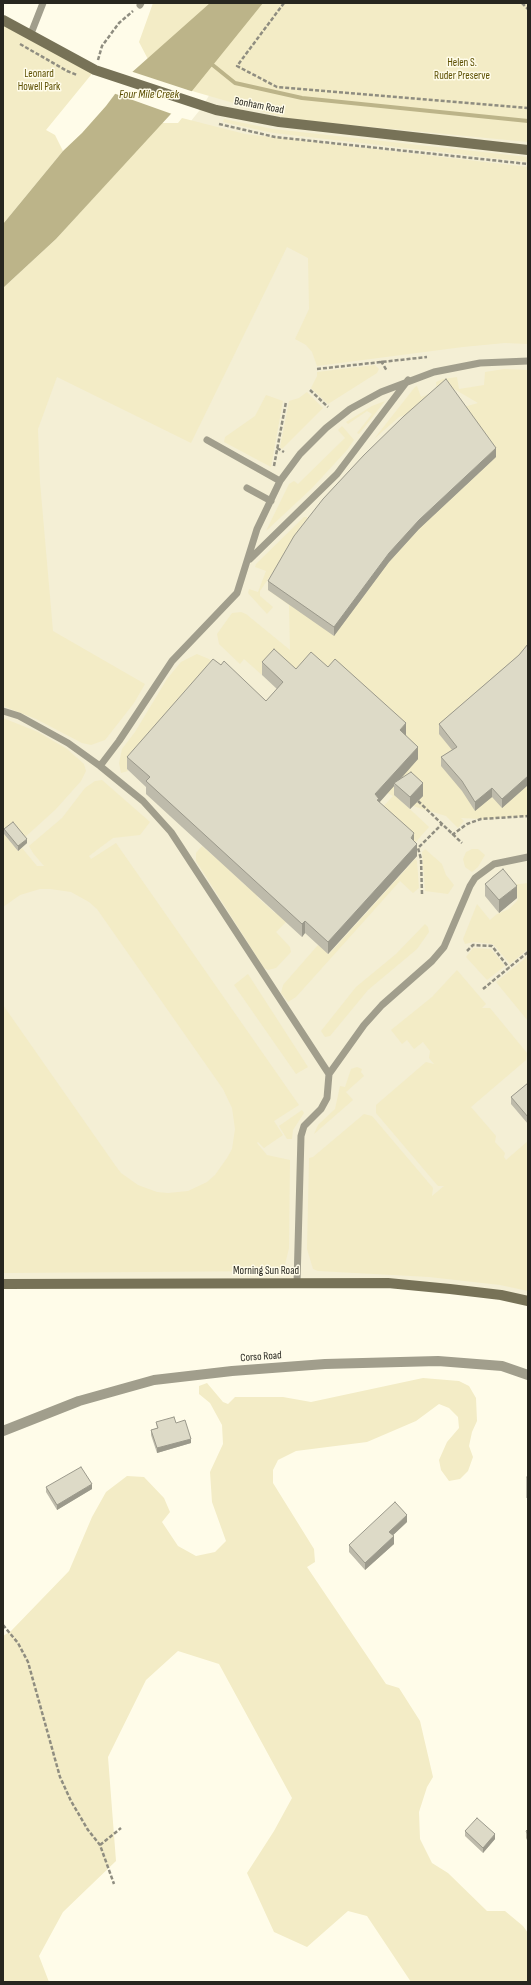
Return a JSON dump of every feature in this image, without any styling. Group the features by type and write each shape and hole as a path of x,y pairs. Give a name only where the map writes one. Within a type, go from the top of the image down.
{"street":[{"name":"Bonham Road","path":"3,20 95,70 216,110 279,122 528,150"},
{"name":"Morning Sun Road","path":"3,1284 388,1283 479,1292 528,1301"},
{"name":"Corso Road","path":"3,1431 80,1401 154,1380 232,1371 325,1364 438,1361 502,1366 528,1375"}],"lane":[{"path":"30,36 43,3"},
{"path":"100,766 119,742 172,661 238,593 257,529 280,481 300,454 326,428 350,409 381,392 409,380 434,372 480,363 528,361"},
{"path":"249,560 337,474 409,380"},
{"path":"207,440 280,481"},
{"path":"247,488 271,501"},
{"path":"3,711 19,716 68,743 100,766 143,801 171,832 329,1074"},
{"path":"297,1283 301,1136 304,1126 321,1109 327,1098 329,1074 364,1025 382,1005 432,962 444,947 470,886 475,878 494,864 528,857"}],"path":[{"path":"284,3 237,66 277,87 528,108"},
{"path":"522,3 528,9"},
{"path":"95,70 102,46 119,23 141,4"},
{"path":"317,369 428,357"},
{"path":"381,361 387,371"},
{"path":"310,390 328,407"},
{"path":"274,467 286,402"},
{"path":"277,448 284,452"},
{"path":"418,801 462,844"},
{"path":"452,834 467,824 481,819 528,816"},
{"path":"422,894 421,859 418,848 442,824"},
{"path":"467,951 473,945 492,946 509,968"},
{"path":"483,989 528,952"},
{"path":"3,1625 18,1643 28,1662 60,1777 71,1801 88,1830 100,1845 114,1884"},
{"path":"100,1845 121,1828"}],"shaded area":[{"path":"261,3 528,3 528,1301 388,1283 3,1284 3,356 203,106"}],"green space":[{"name":"Helen S. Ruder Preserve","path":"153,3 528,3 528,142 289,119 192,91 152,67 139,42"},
{"name":"Leonard Howell Park","path":"3,20 95,70 46,130 55,135 63,151 3,224"},
{"path":"182,118 245,134 528,167 528,344 505,343 463,347 317,366 312,352 306,345 295,339 309,309 308,258 287,247 191,443 57,377 38,429 40,482 53,631 145,684 134,703 105,740 91,745 82,743 36,719 3,706 3,288 56,239 161,123 178,123"},
{"path":"224,119 273,129 528,157 528,162 273,133 223,122"},
{"path":"375,365 379,369 377,373 328,404 311,388 317,376 317,372"},
{"path":"504,369 528,370 528,816 481,819 461,818 464,821 458,828 446,816 416,807 398,798 429,827 413,845 377,813 393,796 384,791 300,693 292,665 286,672 262,675 244,659 240,664 219,644 217,634 232,613 241,612 246,614 290,650 289,605 268,590 294,545 460,408 478,403 449,386 412,413 399,417 374,439 415,387 417,386 421,397 437,391 436,382 443,379 457,377 459,389 484,385 485,372"},
{"path":"307,392 323,408 282,449 280,447 289,401 299,398"},
{"path":"266,395 283,401 271,467 224,442 225,437 255,416"},
{"path":"385,401 359,434 357,433 372,414 367,411 348,424 346,422 372,406"},
{"path":"342,426 354,440 347,450 312,488 266,531 289,484 294,481 298,484 345,438 338,430"},
{"path":"304,517 309,519 260,591 260,596 273,607 267,614 248,593 249,589 258,592 266,571 255,567 256,564"},
{"path":"197,654 209,659 217,667 127,769 128,771 121,773 119,763 122,749 135,732 167,679 181,662"},
{"path":"3,718 38,732 67,749 84,764 86,771 81,781 56,809 23,839 4,834 18,851 22,848 37,866 44,866 29,846 62,818 85,788 95,781 102,780 150,822 140,835 113,838 89,856 91,859 116,843 299,1105 274,1121 283,1135 264,1148 258,1142 257,1143 267,1155 290,1160 289,1248 284,1269 281,1271 3,1273 3,1005 121,1173 138,1185 157,1192 168,1193 188,1191 207,1182 215,1175 232,1149 235,1129 232,1108 223,1089 97,909 89,902 71,892 50,889 40,889 20,895 3,907"},
{"path":"202,846 218,860 233,867 230,871 246,886 249,883 261,893 257,897 275,913 278,910 289,919 276,932 290,947 291,952 276,968 268,970 264,968 196,861 196,853"},
{"path":"425,849 442,864 446,875 454,885 448,894 425,891 422,852"},
{"path":"472,849 478,849 485,855 478,867 472,872 465,867 463,859 466,852"},
{"path":"415,859 417,861 419,888 413,893 400,881 296,997 288,1002 281,993 283,985 318,945 329,954"},
{"path":"528,883 528,949 510,964 493,944 474,942 465,944 463,939 477,904 490,920 497,914 509,909 517,901 518,898 511,885"},
{"path":"425,924 428,927 429,932 417,949 368,990 330,1036 325,1037 321,1031 356,987 396,954"},
{"path":"473,948 491,949 505,966 487,980 466,957"},
{"path":"528,956 528,1021 496,982"},
{"path":"457,970 486,1004 482,1008 490,1008 527,1053 526,1060 471,1107 496,1136 495,1142 505,1153 504,1157 506,1160 528,1141 528,1291 500,1285 429,1277 318,1271 313,1269 307,1249 309,1158 313,1157 364,1114 372,1116 433,1188 432,1196 444,1186 438,1186 376,1113 376,1105 426,1062 434,1064 429,1058 430,1051 423,1042 414,1049 407,1040 402,1044 391,1030 432,997"},
{"path":"248,974 308,1067 296,1074 234,985"},
{"path":"357,1067 362,1069 361,1072 364,1076 346,1092 353,1100 314,1134 318,1125 335,1109 340,1086 345,1087 351,1069"},
{"path":"302,1110 304,1113 293,1130 292,1139 287,1139 279,1126"},
{"path":"423,1378 459,1381 469,1386 476,1398 477,1421 472,1432 469,1446 473,1457 468,1471 460,1479 449,1481 441,1470 439,1460 447,1442 459,1428 458,1417 449,1408 439,1404 416,1421 367,1442 296,1451 278,1460 273,1470 273,1483 314,1549 315,1562 307,1567 386,1684 399,1688 420,1721 433,1777 427,1787 419,1812 420,1839 432,1863 448,1873 487,1911 505,1911 523,1926 528,1933 528,1982 411,1982 367,1916 348,1911 307,1947 274,1932 247,1873 274,1831 292,1798 219,1664 178,1651 146,1680 108,1757 116,1861 63,1912 39,1956 49,1982 3,1982 3,1636 11,1631 69,1571 92,1517 106,1492 127,1476 144,1477 164,1498 170,1512 162,1522 178,1546 196,1556 215,1552 226,1541 212,1502 210,1472 223,1444 222,1425 210,1403 199,1394 199,1386 207,1383 223,1402 228,1404 235,1397 283,1397 311,1402"}],"water":[{"name":"Four Mile Creek","path":"210,3 263,3 192,91 56,239 3,288 3,224 63,151 82,133 106,106 130,74"}],"pier":[{"path":"130,71 194,92 172,114 113,93"}],"building":[{"path":"446,379 496,448 419,520 389,553 334,627 268,581 294,536 323,499 364,455 404,416"},
{"path":"528,644 528,776 502,799 492,788 475,802 462,781 441,757 457,747 439,724 519,655"},
{"path":"274,649 296,669 311,652 328,667 335,659 406,723 400,730 418,747 375,794 379,799 377,800 414,833 411,838 417,844 328,942 305,921 302,924 146,781 150,777 127,757 213,659 221,665 224,661 266,701 283,682 262,662"},
{"path":"411,772 423,783 410,797 394,783"},
{"path":"13,822 27,839 18,846 4,829"},
{"path":"503,869 517,886 499,900 485,884"},
{"path":"528,1083 528,1117 511,1097"},
{"path":"174,1417 176,1423 185,1420 191,1439 157,1448 151,1430 158,1428 156,1422"},
{"path":"81,1467 92,1484 57,1505 46,1487"},
{"path":"528,1477 528,1498 527,1498"},
{"path":"395,1502 407,1515 389,1532 394,1536 365,1563 349,1545"},
{"path":"477,1818 495,1834 483,1848 465,1831"}],"waterway":[{"path":"209,62 235,83 302,98 528,121"}]}
